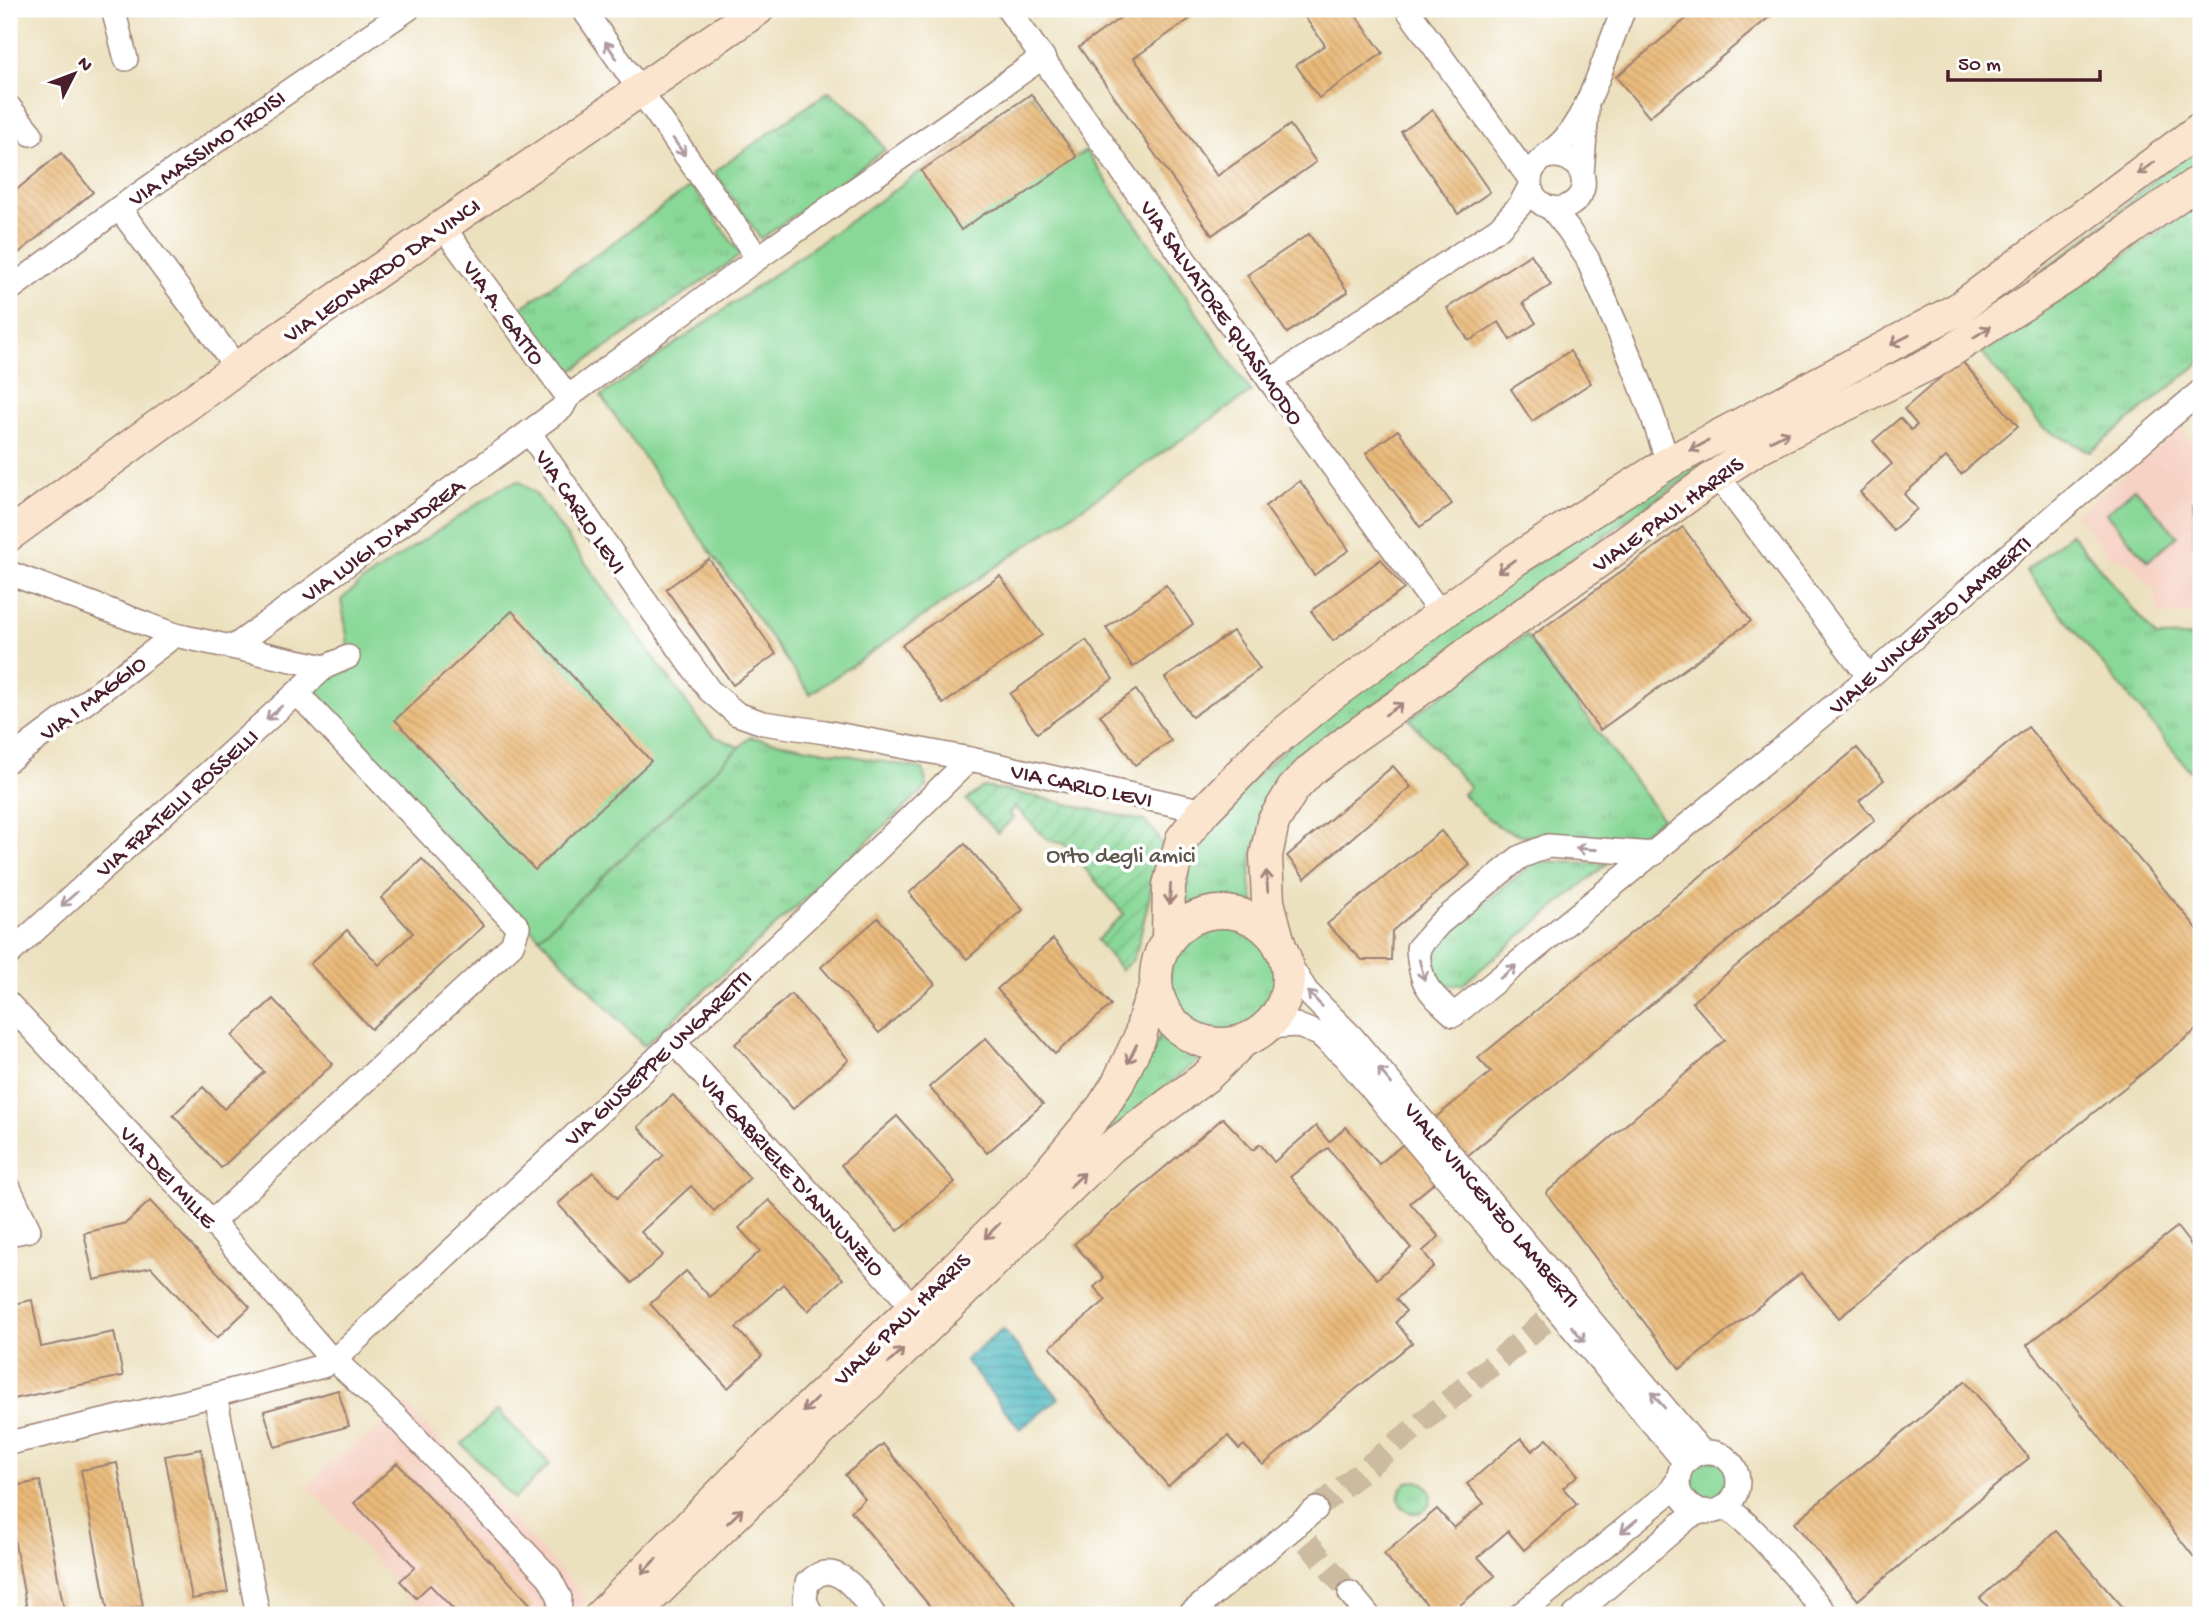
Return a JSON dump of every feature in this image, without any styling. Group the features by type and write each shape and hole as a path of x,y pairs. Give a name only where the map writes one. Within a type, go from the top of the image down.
{"street":[{"path":"113,9 126,59"},
{"name":"VIA MASSIMO TROISI","path":"9,290 118,208 408,9"},
{"path":"583,9 758,258"},
{"name":"VIA LEONARDO DA VINCI","path":"9,535 237,368 758,9"},
{"name":"VIA SALVATORE QUASIMODO","path":"1009,9 1270,381 1441,614"},
{"path":"1407,9 1503,140 1537,170"},
{"path":"1499,228 1520,205 1537,170 1568,135 1588,99 1624,9"},
{"name":"VIA CARLO LEVI","path":"1043,57 758,258 568,397 562,408 529,432 709,690 737,715 763,723 970,759 1204,811"},
{"path":"1587,258 1582,221 1582,183 1588,99"},
{"path":"9,107 31,134"},
{"name":"VIALE PAUL HARRIS","path":"601,1615 768,1446 1040,1184 1102,1108 1118,1083 1140,1037 1155,990 1159,954 1168,938 1170,885 1182,839 1204,811 1262,751 1327,698 1515,560 1668,463 1958,309 2201,128"},
{"path":"1537,170 1564,156 1572,160 1582,183"},
{"path":"1537,170 1532,194 1569,229 1587,258 1636,373 1668,463"},
{"name":"VIALE PAUL HARRIS","path":"634,1615 1111,1147 1207,1076 1277,1016 1288,987 1288,971 1268,902 1266,856 1273,822 1293,789 1311,770 1475,648 1717,475 1761,446 1944,356 2070,275 2201,180"},
{"path":"1270,381 1499,228 1548,207 1562,208 1570,205 1582,183"},
{"path":"118,208 237,368"},
{"name":"VIA A. GATTO","path":"443,227 568,397"},
{"name":"VIALE VINCENZO LAMBERTI","path":"1654,854 1548,846 1520,857 1439,924 1418,948 1420,972 1432,994 1454,1015 1654,854 1869,677 2201,391"},
{"name":"VIA LUIGI D'ANDREA","path":"235,646 529,432"},
{"path":"1717,475 1869,677"},
{"path":"9,573 175,635 325,667"},
{"name":"VIA I MAGGIO","path":"9,760 175,635"},
{"name":"VIA FRATELLI ROSSELLI","path":"9,954 325,667 348,657"},
{"path":"212,1222 512,945 518,927 297,693"},
{"name":"VIA GIUSEPPE UNGARETTI","path":"333,1360 814,911 970,759"},
{"path":"1168,938 1181,925 1198,916 1217,912 1236,913 1254,920 1269,932 1282,952"},
{"name":"VIALE VINCENZO LAMBERTI","path":"1282,952 1307,992 1352,1037 1689,1465"},
{"path":"1155,990 1163,1011 1177,1028 1196,1040 1218,1045 1254,1035"},
{"name":"VIA DEI MILLE","path":"9,1004 212,1222 333,1360 394,1415 549,1577 560,1598 559,1615"},
{"name":"VIALE VINCENZO LAMBERTI","path":"1254,1035 1296,1025 1319,1034 1345,1057 1689,1465"},
{"name":"VIA GABRIELE D'ANNUNZIO","path":"673,1041 912,1306"},
{"path":"9,1188 29,1230 9,1234"},
{"path":"9,1443 215,1395 333,1360"},
{"path":"215,1395 258,1615"},
{"path":"1520,1615 1670,1492 1689,1465 1712,1452 1730,1461 1738,1480 1722,1503 1690,1516 1575,1615"},
{"path":"1689,1465 1683,1497 1696,1509 1722,1503 1741,1510 1760,1537 1827,1615"},
{"path":"1189,1615 1301,1534 1317,1509"},
{"path":"812,1615 805,1601 807,1583 819,1574 832,1573 848,1581 874,1615"},
{"path":"1350,1593 1368,1615"}],"shaded area":[{"path":"2181,429 2201,452 2201,613 2159,615 2153,589 2132,565 2110,555 2075,515"},
{"path":"405,1403 588,1600 572,1615 442,1615 434,1608 425,1615 307,1486 332,1461 374,1432"}],"green space":[{"path":"829,91 866,122 885,150 761,239 714,172"},
{"path":"1031,94 1076,157 1086,151 1251,392 810,694 601,396"},
{"path":"2201,137 2201,164 1960,332 1809,405 1692,474 1526,591 1470,635 1317,745 1290,767 1273,795 1252,857 1250,882 1255,906 1217,897 1200,900 1180,909 1197,833 1314,721 1636,492 2008,295 2116,214"},
{"path":"692,186 741,255 563,377 517,311"},
{"path":"2201,203 2201,362 2090,452 2043,428 1982,353"},
{"path":"519,481 535,493 702,724 714,736 739,747 539,937 311,695 348,657 341,600 360,583 504,486"},
{"path":"2135,488 2177,536 2148,561 2106,513"},
{"path":"2071,533 2156,637 2201,636 2201,784 2026,571"},
{"path":"1526,635 1662,818 1642,834 1629,838 1565,839 1532,837 1504,829 1487,818 1463,794 1470,787 1409,719"},
{"path":"750,737 923,769 927,787 644,1046 539,937"},
{"name":"Orto degli amici","path":"983,787 1144,821 1155,832 1162,845 1137,949 1132,961 1121,970 1097,940 1124,914 1064,844 1048,840 1015,807 1009,813 1013,818 998,833 966,800"},
{"path":"1537,861 1607,864 1463,984 1451,985 1439,980 1431,962 1434,942"},
{"path":"1224,923 1245,927 1262,939 1274,956 1278,977 1274,998 1262,1015 1245,1027 1224,1031 1203,1027 1186,1015 1174,998 1170,977 1174,956 1186,939 1203,927"},
{"path":"1162,1031 1173,1044 1204,1055 1075,1165 1101,1134 1123,1101 1144,1068"},
{"path":"497,1410 550,1464 514,1499 462,1444"},
{"path":"1709,1459 1725,1466 1732,1482 1725,1498 1709,1505 1693,1498 1686,1482 1693,1466"},
{"path":"1415,1481 1426,1486 1431,1497 1426,1508 1415,1513 1404,1508 1399,1497 1404,1486"}],"water":[{"path":"1003,1329 1059,1398 1020,1429 965,1360"}],"building":[{"path":"1133,9 1204,9 1134,58 1217,176 1290,125 1316,162 1212,235 1079,47"},
{"path":"1299,9 1351,9 1383,53 1319,98 1296,65 1325,45"},
{"path":"1698,9 1779,9 1649,117 1616,77"},
{"path":"1031,94 1077,157 1014,202 987,212 961,230 921,171"},
{"path":"1433,110 1490,192 1458,214 1401,132"},
{"path":"61,153 93,192 9,261 9,196"},
{"path":"1309,234 1348,292 1287,333 1247,275"},
{"path":"1531,254 1551,285 1523,303 1536,323 1510,340 1499,322 1469,341 1447,308"},
{"path":"1570,351 1591,383 1532,421 1511,389"},
{"path":"1961,360 2018,426 1961,474 1946,457 1904,494 1917,509 1893,530 1860,492 1892,464 1873,441 1900,418 1911,430 1917,425 1904,409"},
{"path":"1398,430 1452,504 1420,527 1366,453"},
{"path":"1300,481 1349,550 1314,575 1265,506"},
{"path":"2192,507 2201,507 2201,552 2192,552"},
{"path":"1683,527 1751,621 1600,730 1532,636"},
{"path":"709,559 776,654 733,685 666,589"},
{"path":"1381,559 1404,589 1333,641 1311,611"},
{"path":"1000,576 1042,635 943,704 902,645"},
{"path":"1166,585 1193,624 1133,667 1106,628"},
{"path":"512,611 651,761 535,870 395,720"},
{"path":"1233,631 1260,669 1192,717 1165,678"},
{"path":"1086,640 1113,679 1037,733 1010,694"},
{"path":"1136,690 1171,741 1135,765 1100,715"},
{"path":"2028,727 2201,933 2201,1026 1839,1318 1801,1273 1680,1369 1546,1193 1725,1040 1692,1002"},
{"path":"1857,748 1884,780 1859,801 1875,820 1410,1203 1439,1237 1423,1251 1434,1266 1396,1299 1406,1311 1396,1322 1412,1343 1263,1465 1244,1445 1239,1449 1228,1436 1168,1486 1050,1347 1106,1300 1094,1287 1104,1278 1074,1244 1223,1118 1253,1150 1260,1144 1274,1162 1316,1126 1329,1142 1346,1127 1379,1164 1491,1072 1478,1058","holes":["1328,1148 1411,1248 1377,1279 1290,1177"]},
{"path":"1393,766 1411,787 1305,878 1287,856"},
{"path":"1441,831 1470,865 1392,931 1391,960 1362,960 1327,924"},
{"path":"965,844 1023,910 967,959 909,893"},
{"path":"422,859 484,926 371,1029 310,964 347,930 379,965 413,933 381,898"},
{"path":"878,918 935,984 879,1033 821,967"},
{"path":"1053,939 1111,1005 1055,1054 997,989"},
{"path":"791,994 849,1060 793,1109 735,1044"},
{"path":"273,999 333,1064 221,1168 173,1115 203,1087 224,1109 264,1072 232,1036"},
{"path":"986,1038 1043,1104 987,1153 929,1087"},
{"path":"673,1095 750,1178 714,1211 691,1186 641,1232 663,1255 632,1283 558,1204 593,1172 617,1198 664,1155 638,1127"},
{"path":"897,1116 955,1182 898,1231 841,1165"},
{"path":"769,1200 843,1279 808,1311 783,1284 736,1328 762,1356 728,1388 650,1304 686,1271 710,1297 760,1251 739,1228"},
{"path":"150,1201 250,1307 217,1338 151,1267 94,1280 84,1233 126,1223"},
{"path":"2177,1227 2201,1258 2201,1566 2027,1345"},
{"path":"32,1300 41,1347 114,1332 123,1376 9,1400 9,1305"},
{"path":"1965,1381 2029,1458 1858,1600 1794,1523"},
{"path":"338,1390 349,1426 275,1447 264,1411"},
{"path":"1521,1438 1532,1451 1547,1439 1578,1475 1563,1488 1577,1504 1524,1550 1508,1531 1478,1557 1495,1576 1448,1615 1436,1615 1384,1554 1437,1509 1454,1528 1484,1503 1467,1484"},
{"path":"883,1444 1024,1615 937,1615 851,1511 865,1499 845,1475"},
{"path":"201,1449 228,1592 192,1599 165,1456"},
{"path":"117,1463 143,1606 108,1613 81,1470"},
{"path":"397,1463 533,1607 524,1615 459,1615 430,1585 416,1598 400,1581 415,1567 354,1503"},
{"path":"40,1481 65,1615 28,1615 9,1511 9,1487"},
{"path":"2056,1531 2130,1615 1995,1615 1980,1598"}],"tunnel":[{"path":"1316,1509 1558,1311"},
{"path":"1307,1542 1350,1593"}]}
